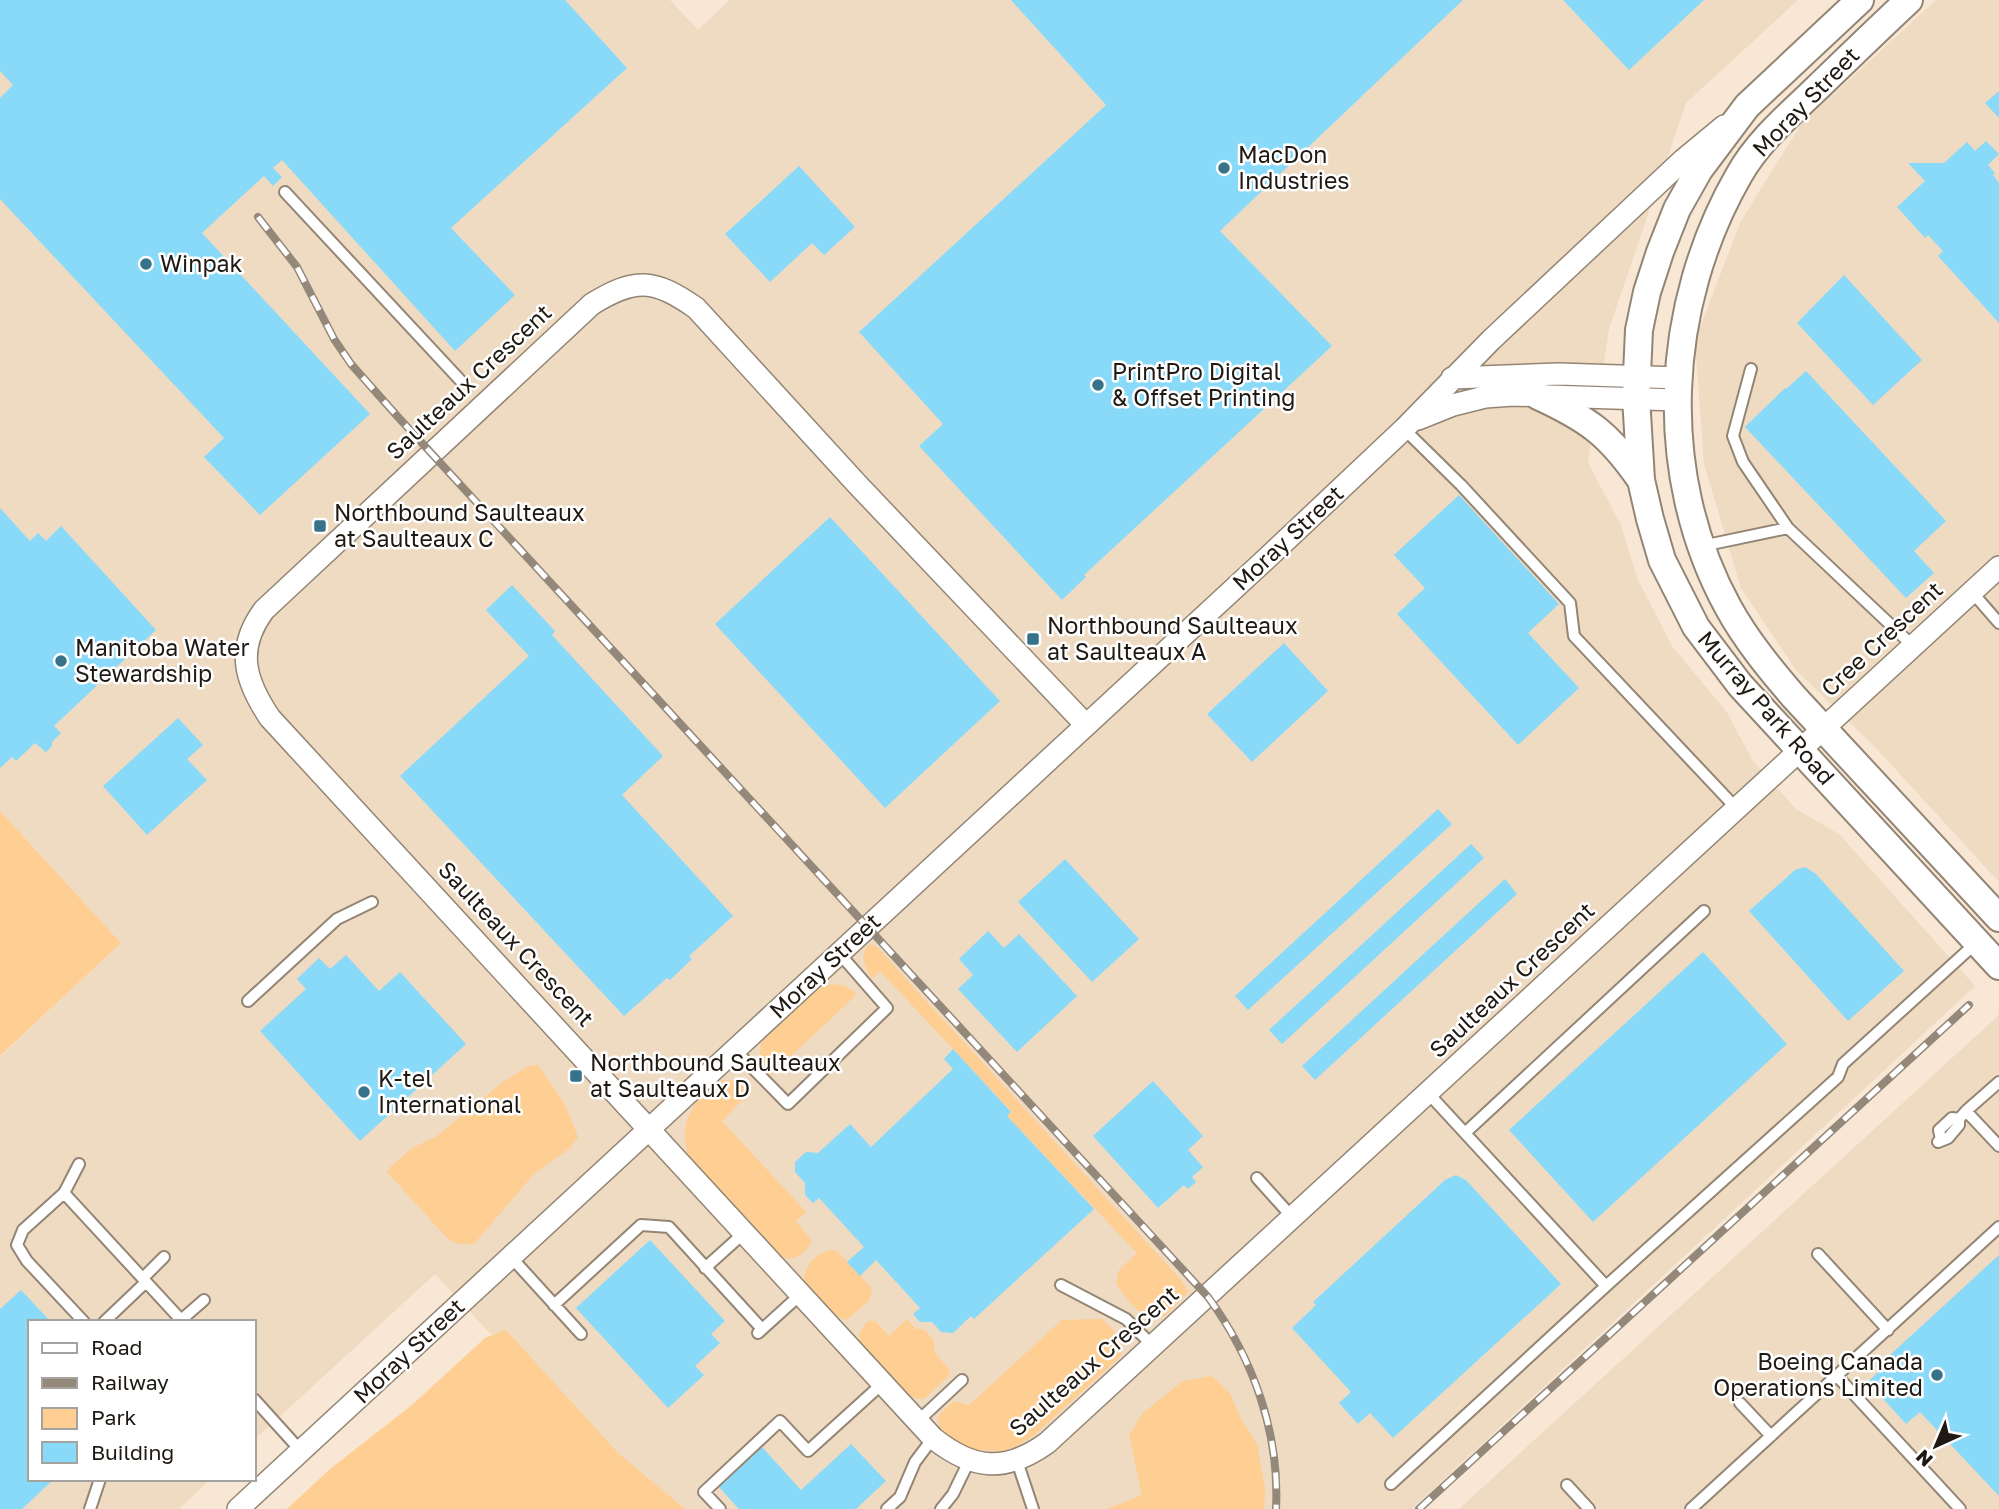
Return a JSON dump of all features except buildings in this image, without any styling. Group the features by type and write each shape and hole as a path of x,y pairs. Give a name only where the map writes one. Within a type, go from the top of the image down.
{"street":[{"name":"Moray Street","path":"238,1509 1086,725 1408,425 1452,378 1683,160 1747,106 1860,0"},
{"name":"Moray Street","path":"1452,378 1559,374 1635,387 1679,389 1689,299 1709,237 1739,174 1770,133 1909,0"},
{"name":"Moray Street","path":"1635,387 1639,330 1647,292 1677,209 1699,170 1747,106"},
{"name":"Saulteaux Crescent","path":"1086,725 831,456 696,308 650,284 628,286 609,293 592,303 564,329 264,610 248,639 245,661 249,681 270,718 933,1438 951,1452 969,1461 985,1464 1017,1461 1047,1443 1800,750"},
{"name":"Moray Street","path":"1408,425 1453,405 1485,397 1538,396 1635,387"},
{"name":"Murray Park Road","path":"1635,387 1641,480 1662,560 1696,627 1740,685 1999,966"},
{"name":"Murray Park Road","path":"1679,389 1677,434 1682,475 1693,524 1728,606 1779,680 1999,918"},
{"path":"1538,396 1571,411 1598,428 1620,450 1641,480"},
{"name":"Cree Crescent","path":"1800,750 1999,567"}],"lane":[{"path":"285,192 460,380"},
{"path":"1751,369 1733,436 1743,462 1788,528 1913,646"},
{"path":"1408,425 1570,603 1574,636 1737,809"},
{"path":"1702,546 1788,528"},
{"path":"1972,593 1999,622"},
{"path":"248,1001 337,919 372,902"},
{"path":"1465,1133 1704,911"},
{"path":"1391,1484 1838,1077 1843,1064 1977,942"},
{"path":"735,1050 788,1104 887,1008 839,953"},
{"path":"1940,1141 1948,1138 1959,1125 1962,1115 1999,1082"},
{"path":"1428,1093 1606,1286"},
{"path":"1962,1115 1999,1146"},
{"path":"79,1164 64,1192 23,1230 17,1245 27,1261 82,1320"},
{"path":"1256,1178 1293,1217"},
{"path":"64,1192 181,1320"},
{"path":"554,1305 641,1225 668,1227 760,1331 802,1294"},
{"path":"1691,1509 1999,1227"},
{"path":"705,1268 745,1232"},
{"path":"1818,1254 1888,1330"},
{"path":"106,1320 164,1257"},
{"path":"511,1257 581,1334"},
{"path":"1061,1284 1126,1319 1153,1346"},
{"path":"183,1320 204,1300"},
{"path":"1837,1376 1961,1509"},
{"path":"918,1421 962,1380"},
{"path":"720,1509 704,1492 780,1421 808,1451 883,1383"},
{"path":"256,1401 301,1451"},
{"path":"1740,1404 1771,1436"},
{"path":"887,1509 900,1497 915,1462 933,1438"},
{"path":"941,1509 953,1494 969,1461"},
{"path":"1017,1461 1033,1509"},
{"path":"90,1509 99,1481"},
{"path":"1567,1485 1589,1509"}],"shaded area":[{"path":"0,0 670,0 698,30 730,0 1798,0 1686,103 1609,329 1588,463 1621,525 1637,578 1672,646 1726,711 1753,761 1796,809 1840,835 1975,986 1412,1509 653,1509 435,1274 256,1438 256,1320 28,1320 28,1481 209,1481 179,1509 0,1509 0,1057 121,943 0,811"},
{"path":"1936,0 1999,0 1999,882 1876,748 1796,670 1741,588 1704,464 1695,340 1741,221 1802,123"},
{"path":"1999,1015 1999,1509 1459,1509"}],"green space":[{"path":"0,811 121,943 0,1056"},
{"path":"869,944 877,947 1180,1279 1189,1292 1164,1316 1156,1319 1138,1310 1116,1283 1119,1270 1137,1253 1007,1116 1011,1111 880,971 872,978 865,966 864,957"},
{"path":"832,984 845,986 855,992 855,996 771,1075 767,1075 759,1060 761,1043 817,989"},
{"path":"538,1065 564,1103 578,1137 570,1148 533,1175 474,1244 459,1244 449,1240 387,1172 389,1168 412,1148 437,1136 504,1081 529,1066"},
{"path":"723,1080 738,1081 752,1090 722,1121 806,1212 796,1221 812,1241 799,1256 779,1256 688,1155 685,1132 691,1111 704,1094"},
{"path":"831,1250 837,1251 870,1286 872,1292 868,1302 846,1320 835,1316 804,1281 806,1270 812,1261"},
{"path":"907,1319 916,1329 923,1329 934,1340 934,1352 950,1370 948,1377 924,1399 908,1394 861,1345 859,1338 868,1321 875,1321 889,1336"},
{"path":"1102,1319 1120,1340 1120,1357 1033,1436 1002,1451 976,1450 949,1438 940,1429 938,1416 954,1401 969,1405 1062,1320"},
{"path":"506,1330 618,1453 685,1509 287,1509 330,1469 412,1405 485,1338"},
{"path":"1212,1376 1230,1393 1240,1417 1257,1444 1265,1489 1264,1509 1107,1509 1142,1495 1129,1435 1143,1413 1183,1381"}],"railway":[{"path":"258,217 297,267 334,339 351,364 1208,1297 1238,1345 1260,1397 1273,1452 1276,1509"},
{"path":"1419,1509 1969,1005"}],"place":[{"name":"MacDon Industries","path":"1224,168"},
{"name":"Winpak","path":"146,264"},
{"name":"PrintPro Digital & Offset Printing","path":"1098,385"},
{"name":"Northbound Saulteaux at Saulteaux C","path":"320,526"},
{"name":"Northbound Saulteaux at Saulteaux A","path":"1033,639"},
{"name":"Manitoba Water Stewardship","path":"61,661"},
{"name":"Northbound Saulteaux at Saulteaux D","path":"576,1076"},
{"name":"K-tel International","path":"364,1092"},
{"name":"Boeing Canada Operations Limited","path":"1937,1375"}]}
